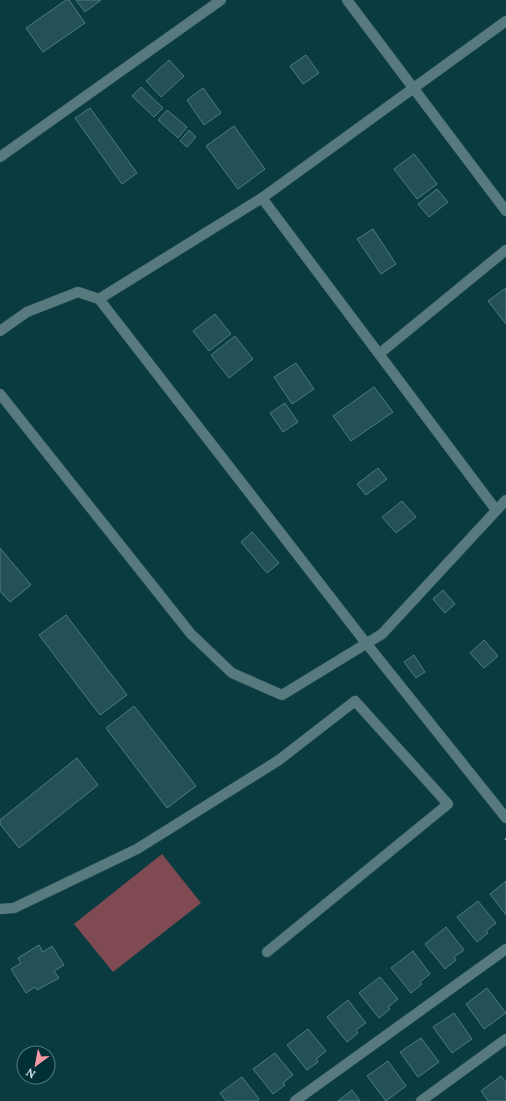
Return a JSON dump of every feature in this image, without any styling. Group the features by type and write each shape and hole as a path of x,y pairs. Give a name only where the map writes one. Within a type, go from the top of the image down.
{"street":[{"path":"0,157 221,0"},
{"path":"348,0 506,211"},
{"path":"99,299 262,198 506,20"},
{"path":"262,198 496,510"},
{"path":"379,354 506,250"},
{"path":"0,330 27,312 78,292 99,299 366,643 506,818"},
{"path":"0,394 191,634 232,673 282,695 382,634 506,500"},
{"path":"0,909 14,908 137,849 279,760 355,701 448,804 266,952"},
{"path":"295,1101 506,950"},
{"path":"421,1101 506,1039"},
{"path":"306,1092 312,1101"}],"shaded area":[{"path":"162,854 201,903 113,972 74,924"}],"building":[{"path":"66,0 69,0 85,23 43,52 26,28"},
{"path":"76,0 101,0 85,12"},
{"path":"306,55 319,73 303,84 290,66"},
{"path":"169,60 184,76 161,97 146,81"},
{"path":"141,87 163,108 154,117 132,96"},
{"path":"203,88 221,113 204,125 187,100"},
{"path":"90,108 137,173 122,184 75,118"},
{"path":"167,110 187,127 178,138 158,120"},
{"path":"234,126 265,169 238,189 206,146"},
{"path":"189,130 196,137 187,147 180,141"},
{"path":"414,154 437,184 417,199 394,169"},
{"path":"437,189 448,202 429,217 418,204"},
{"path":"373,229 396,264 381,274 357,239"},
{"path":"506,288 506,324 488,301"},
{"path":"215,314 231,334 209,351 193,331"},
{"path":"235,336 253,359 229,378 211,355"},
{"path":"296,363 314,389 292,404 274,377"},
{"path":"374,387 393,412 351,441 333,416"},
{"path":"285,403 298,422 283,432 270,413"},
{"path":"378,468 387,479 366,495 357,484"},
{"path":"402,501 416,517 396,533 382,517"},
{"path":"252,532 279,563 267,573 241,542"},
{"path":"0,548 31,585 10,602 0,591"},
{"path":"443,590 455,604 445,613 433,599"},
{"path":"66,615 127,695 100,715 39,635"},
{"path":"484,640 498,656 484,668 470,653"},
{"path":"414,655 425,672 416,678 404,662"},
{"path":"134,706 196,786 167,808 106,728"},
{"path":"77,758 98,785 19,848 0,824 0,820"},
{"path":"506,881 506,915 490,894"},
{"path":"478,901 496,923 486,931 488,933 477,942 457,917"},
{"path":"446,927 464,950 454,957 456,960 445,969 425,944"},
{"path":"39,945 43,952 52,946 64,965 54,971 59,978 37,990 35,987 26,993 11,969 21,963 18,958"},
{"path":"413,951 430,974 420,982 422,984 411,993 391,968"},
{"path":"380,977 398,999 388,1007 390,1009 379,1018 359,993"},
{"path":"487,988 506,1013 484,1029 466,1004"},
{"path":"348,1000 366,1023 356,1030 358,1033 347,1042 327,1017"},
{"path":"454,1013 472,1039 452,1053 433,1027"},
{"path":"308,1029 326,1051 316,1059 318,1062 307,1070 287,1045"},
{"path":"421,1038 439,1062 418,1077 400,1052"},
{"path":"275,1053 293,1075 283,1083 285,1085 273,1094 253,1069"},
{"path":"388,1061 406,1086 386,1101 367,1076"},
{"path":"501,1076 506,1082 506,1101 488,1101 481,1091"},
{"path":"242,1077 259,1099 257,1101 226,1101 220,1093"},
{"path":"352,1090 360,1101 338,1101"}]}
